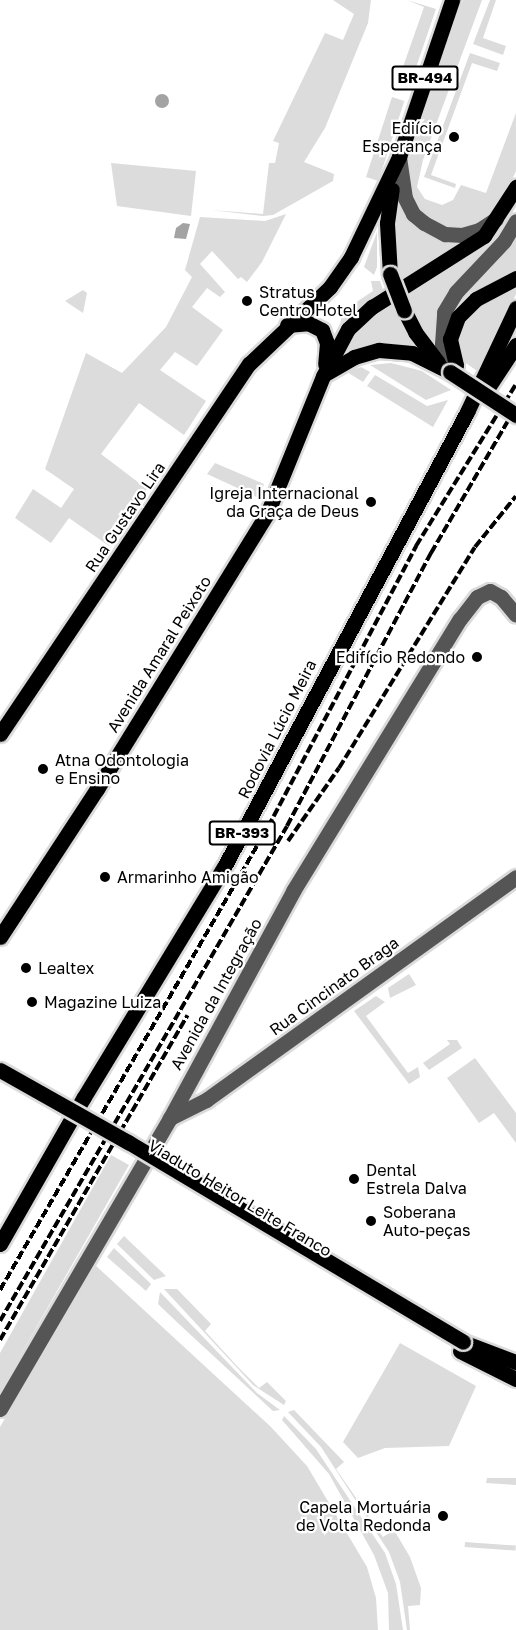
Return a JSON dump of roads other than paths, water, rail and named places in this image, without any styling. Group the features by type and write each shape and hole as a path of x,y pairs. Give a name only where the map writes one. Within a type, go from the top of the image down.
{"main road":[{"name":"BR-494","path":"452,0 399,157 387,215 390,274 404,310 422,343 453,368"},
{"name":"Rua Gustavo Lira","path":"2,731 249,364 287,325 330,287 357,247 399,157"},
{"path":"323,376 340,341 359,317 479,240 502,212 516,187"},
{"path":"516,278 476,299 462,312 451,332 450,348 453,368 516,415"},
{"name":"Rodovia Lúcio Meira","path":"0,1244 224,867 467,412 516,308"},
{"path":"287,325 308,323 324,333 327,347 323,376"},
{"name":"Rodovia Lúcio Meira","path":"467,412 492,384 516,345"},
{"path":"323,376 354,357 379,350 412,354 453,368 516,404"},
{"name":"Avenida Amaral Peixoto","path":"0,937 97,789 267,514 323,376"},
{"path":"0,1070 128,1142 516,1379"},
{"name":"Viaduto Heitor Leite Franco","path":"0,1081 462,1346"},
{"path":"462,1346 516,1362"}],"street":[{"path":"399,157 403,191 410,209 437,231 467,234 485,227 502,212"},
{"path":"453,368 441,338 446,308 504,241 516,221"},
{"name":"Avenida da Integração","path":"0,1409 170,1118 293,891 472,602 490,591 501,597 516,615"},
{"name":"Rua Cincinato Braga","path":"170,1118 206,1100 516,877"},
{"path":"187,1085 188,1097 206,1100"}],"railway":[{"path":"0,1290 268,827 416,546 516,384"},
{"path":"0,1321 287,826 431,553 516,407"},
{"path":"288,841 339,768 475,547 516,496"},
{"path":"0,1340 188,1015"}],"place":[{"name":"Ediício Esperança","path":"454,137"},
{"name":"Stratus Centro Hotel","path":"247,301"},
{"name":"Igreja Internacional da Graça de Deus","path":"371,502"},
{"name":"Edifício Redondo","path":"477,657"},
{"name":"Atna Odontologia e Ensino","path":"43,769"},
{"name":"Armarinho Amigão","path":"105,877"},
{"name":"Lealtex","path":"26,968"},
{"name":"Magazine Luiza","path":"32,1002"},
{"name":"Dental Estrela Dalva","path":"354,1179"},
{"name":"Soberana Auto-peças","path":"371,1221"},
{"name":"Capela Mortuária de Volta Redonda","path":"443,1516"}]}
